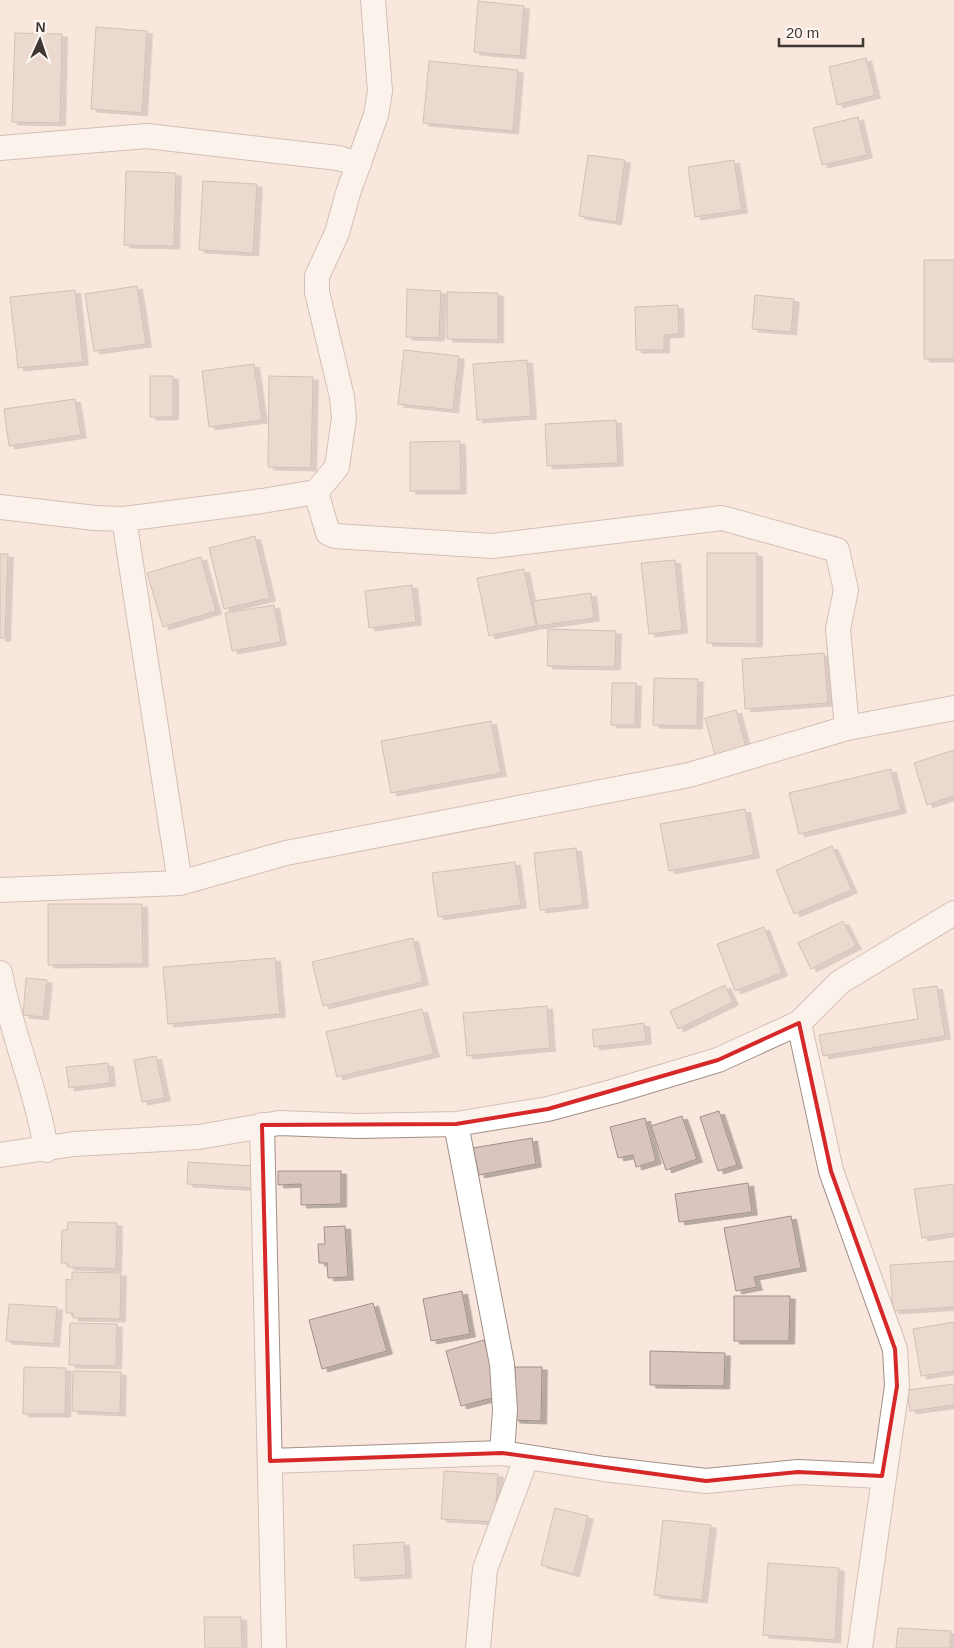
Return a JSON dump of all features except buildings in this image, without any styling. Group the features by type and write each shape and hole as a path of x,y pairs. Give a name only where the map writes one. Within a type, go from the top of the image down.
{"street":[{"path":"0,507 95,518 124,519 316,492 336,467 344,418 342,397 317,292 317,276 337,232 376,115 380,91 373,0"},
{"path":"0,148 147,136 338,158 359,164"},
{"path":"316,492 328,533 335,536 492,546 722,518 837,550 846,590 838,629 847,728"},
{"path":"124,519 180,883"},
{"path":"0,890 180,883 286,853 689,775 847,728 954,708"},
{"path":"0,1155 46,1150 74,1144 199,1137 279,1122 358,1126 456,1124 548,1108 615,1091 718,1060 799,1023 840,982 954,913"},
{"path":"0,973 23,1064 43,1127 46,1150"},
{"path":"799,1023 831,1171 895,1349 897,1386 882,1476 860,1648"},
{"path":"456,1124 502,1364 505,1410 513,1455 523,1467 485,1569 478,1648"},
{"path":"262,1125 274,1648"},
{"path":"270,1461 513,1455 706,1481 798,1472 882,1476"}],"highlighted area":[{"path":"799,1023 831,1171 895,1349 897,1386 882,1476 798,1472 706,1481 502,1453 270,1461 262,1125 456,1124 548,1109 718,1060"}]}
